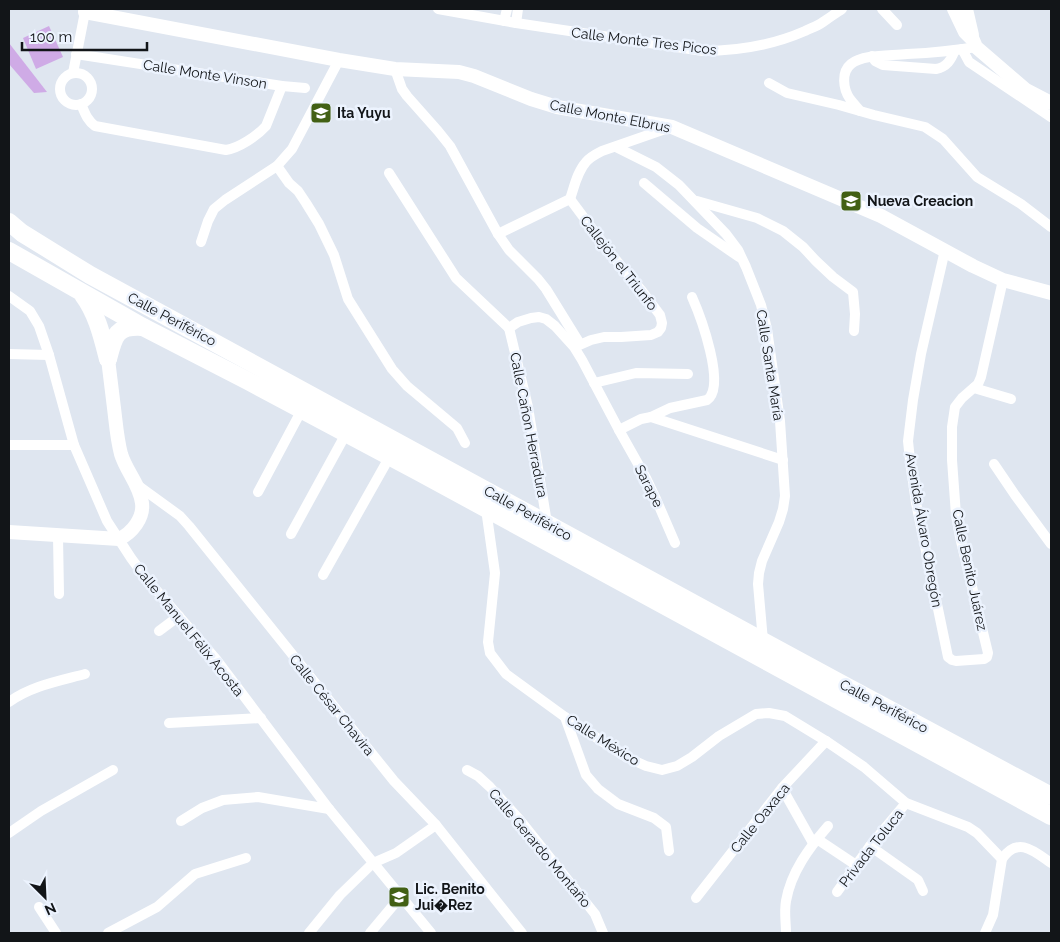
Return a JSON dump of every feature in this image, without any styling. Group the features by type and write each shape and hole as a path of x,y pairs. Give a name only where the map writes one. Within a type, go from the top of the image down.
{"highway":[{"name":"Calle Periférico","path":"9,222 22,233 90,275 1051,796"},
{"name":"Calle Periférico","path":"9,252 143,327 419,472 1051,816"},
{"path":"81,292 94,312 108,359"},
{"path":"108,359 118,332 128,327 143,327"},
{"path":"248,381 257,396 385,465 404,473 419,472"}],"street":[{"name":"Calle Monte Tres Picos","path":"438,9 516,23 703,51 725,51 773,43 822,23 842,9"},
{"path":"504,21 507,9"},
{"path":"516,23 518,9"},
{"path":"882,9 897,25"},
{"path":"954,9 965,32 969,62 1051,117"},
{"path":"872,56 875,61 883,65 942,68 966,47 966,9"},
{"path":"72,74 86,10"},
{"name":"Calle Monte Elbrus","path":"86,10 339,60 394,69 459,72 557,107 672,127 881,216 973,266 1003,280 1051,293"},
{"path":"861,111 850,98 844,83 847,69 857,60 872,56 966,47 1026,90 1051,103"},
{"name":"Calle Monte Vinson","path":"76,54 305,88"},
{"path":"201,242 214,209 277,166 292,149 339,60"},
{"path":"394,69 407,96 450,146 498,234 509,250 546,289 577,346"},
{"path":"78,73 83,75 92,87 89,97 81,104 71,104 63,98 61,93 61,83 68,75 72,74 78,73"},
{"path":"769,83 787,93 925,127 943,139 977,177 1022,204 1051,227"},
{"path":"81,104 87,118 95,126 226,150 237,147 266,126 282,86"},
{"path":"498,234 570,199 581,170 594,155 672,127"},
{"name":"Calle Santa María","path":"616,147 656,167 679,185 726,234 738,250 761,305 767,329 780,421 785,496 784,509 762,561 759,573 758,584 763,641"},
{"path":"277,166 289,183 298,191 319,224 334,255 348,299 392,369 408,386 457,428 465,443"},
{"path":"389,173 456,278 509,328 518,322 539,317 546,319 577,346"},
{"path":"644,184 697,228 742,259"},
{"name":"Callejón el Triunfo","path":"570,199 610,254 660,315 662,323 658,332 651,335 604,337 577,346"},
{"path":"695,201 757,218 793,239 853,292 854,331"},
{"name":"Avenida Álvaro Obregón","path":"945,250 921,354 908,441 916,503 948,657 952,660"},
{"name":"Calle Benito Juárez","path":"952,660 984,659 988,653 956,514 952,460 952,426 955,407 978,384 981,377 1003,280"},
{"name":"Calle Manuel Félix Acosta","path":"9,296 30,311 39,326 74,445 107,521 119,540 145,577 216,659 329,809 431,933"},
{"path":"619,430 641,418 651,417 670,408 711,398 714,376 710,350 692,297"},
{"name":"Calle Cañon Herradura","path":"509,328 528,407 547,523"},
{"name":"Sarape","path":"577,346 582,360 656,499 675,543"},
{"path":"9,354 49,355"},
{"path":"9,532 119,540 127,536 138,521 142,511 142,502 136,484 128,472 117,441 108,359"},
{"path":"594,383 636,373 688,374"},
{"path":"974,388 1011,399"},
{"path":"651,417 783,460"},
{"path":"258,492 298,418"},
{"path":"290,534 342,441"},
{"path":"9,445 74,445"},
{"path":"994,464 1051,544"},
{"path":"322,575 385,465"},
{"name":"Calle César Chavira","path":"136,484 180,516 189,526 394,781 436,825 522,933"},
{"name":"Calle México","path":"486,509 495,573 488,642 490,653 506,674 564,716 626,757 646,766 662,770 677,766 719,736 756,714 769,713 786,716 864,767 906,803 968,827 978,833 1002,859"},
{"path":"58,536 59,594"},
{"path":"159,631 179,616"},
{"path":"9,702 24,693 42,686 85,674"},
{"path":"564,716 586,774 598,789 618,804 654,818 666,827 669,851"},
{"path":"169,723 261,718"},
{"name":"Calle Oaxaca","path":"696,898 782,788 826,741"},
{"path":"9,833 40,811 113,770"},
{"name":"Calle Gerardo Montaño","path":"468,770 490,787 520,820 595,914 604,933"},
{"path":"782,788 815,841 856,865"},
{"path":"181,822 202,808 223,800 258,797 329,809"},
{"name":"Privada Toluca","path":"837,892 870,846 906,803"},
{"path":"309,933 340,895 373,863 396,853 436,825"},
{"path":"786,933 786,900 793,877 804,857 828,826"},
{"path":"870,846 918,880 923,891"},
{"path":"985,933 992,915 1002,859 1007,852 1014,847 1025,847 1051,863"},
{"path":"108,933 157,907 195,874 246,858"},
{"path":"370,933 401,896"},
{"path":"39,907 56,933"}],"shaded area":[{"path":"49,26 63,57 36,69 23,38"},
{"path":"9,43 47,92 34,93 9,64"}],"place":[{"name":"Ita Yuyu","path":"321,113"},
{"name":"Nueva Creacion","path":"851,201"},
{"name":"Lic. Benito Jui�Rez","path":"399,897"}]}
